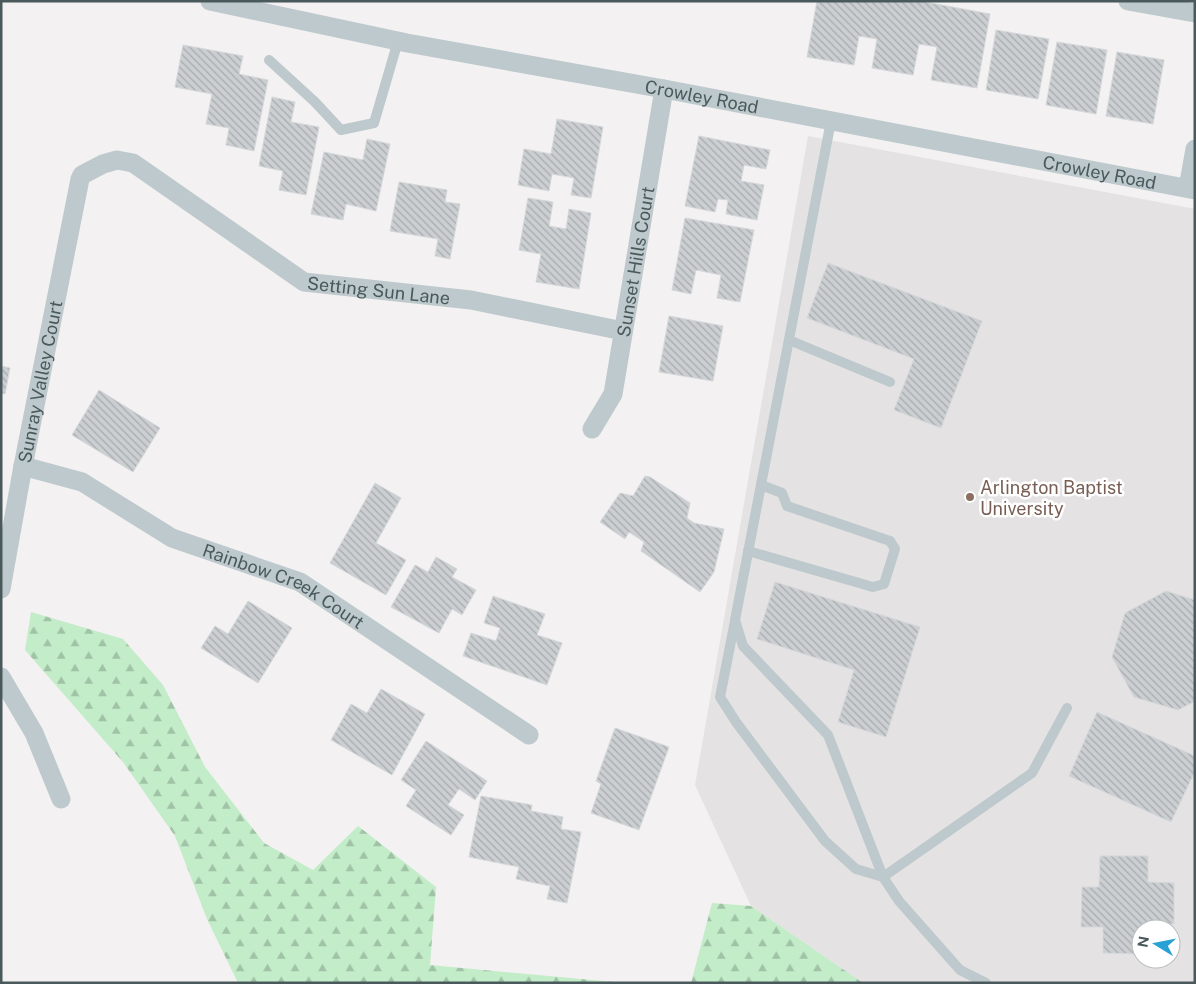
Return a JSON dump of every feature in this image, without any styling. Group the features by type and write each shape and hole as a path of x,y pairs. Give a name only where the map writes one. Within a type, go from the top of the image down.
{"street":[{"name":"Crowley Road","path":"210,1 398,41 664,89 1191,189"},
{"path":"1128,1 1195,13"},
{"name":"Sunset Hills Court","path":"592,429 613,394 664,89"},
{"path":"1191,189 1195,149"},
{"name":"Setting Sun Lane","path":"82,175 103,164 117,160 133,163 304,282 471,300 623,331"},
{"name":"Sunray Valley Court","path":"1,589 23,466 82,175"},
{"name":"Rainbow Creek Court","path":"23,466 82,482 172,538 300,582 529,735"},
{"path":"1,677 34,733 61,799"}],"lane":[{"path":"269,60 315,102 341,130 374,123 398,41"},
{"path":"831,121 720,698 825,841 856,869 883,877"},
{"path":"789,340 890,382"},
{"path":"748,551 873,587 884,584 895,549 890,541 787,506 782,493 761,485"},
{"path":"735,620 743,646 828,735 883,877 899,901 960,970 986,983"},
{"path":"883,877 1032,773 1066,708"}],"shaded area":[{"name":"Arlington Baptist University","path":"808,136 1195,209 1195,983 863,983 751,906 695,785"}],"green space":[{"path":"31,612 123,639 163,685 205,767 264,843 313,870 358,826 436,887 430,965 625,983 238,983 207,919 175,836 123,762 25,650"},
{"path":"712,903 751,906 863,983 691,983"}],"building":[{"path":"817,1 920,1 990,14 977,88 931,80 937,47 919,44 913,75 872,68 877,39 859,36 854,65 807,57"},
{"path":"996,30 1049,39 1038,99 986,90"},
{"path":"1057,42 1107,50 1096,114 1046,105"},
{"path":"183,45 243,56 239,74 268,80 254,151 226,145 229,128 206,124 212,94 175,87"},
{"path":"1117,52 1164,60 1153,124 1106,116"},
{"path":"272,97 295,102 291,122 319,127 306,195 279,190 283,171 259,166"},
{"path":"557,119 603,127 591,198 571,195 574,178 552,174 549,191 518,185 524,149 551,154"},
{"path":"699,136 770,150 766,169 744,165 741,181 764,185 757,220 726,214 728,200 718,199 715,212 685,206"},
{"path":"367,139 390,144 376,211 346,204 343,220 311,214 324,152 363,160"},
{"path":"399,182 447,190 445,202 460,204 450,259 435,256 438,239 390,231"},
{"path":"528,198 553,202 549,226 566,229 569,209 591,213 579,289 536,282 541,254 519,250"},
{"path":"685,218 754,230 740,302 717,298 721,275 696,270 691,294 672,290"},
{"path":"828,263 982,321 941,428 894,410 914,359 807,318"},
{"path":"669,316 723,326 713,381 659,372"},
{"path":"1,366 10,368 5,394 1,393"},
{"path":"99,390 160,428 133,472 72,435"},
{"path":"645,476 650,477 690,503 687,518 694,523 724,529 714,572 700,592 641,551 644,542 629,532 625,539 600,522 620,493 633,496"},
{"path":"375,483 401,498 376,543 406,560 386,595 330,563"},
{"path":"436,557 457,569 452,577 476,590 462,615 452,609 439,633 391,607 415,565 428,572"},
{"path":"775,582 920,627 886,737 838,722 854,670 757,639"},
{"path":"1166,591 1195,600 1195,701 1178,710 1134,697 1112,657 1125,613"},
{"path":"493,596 545,614 537,635 562,643 547,685 463,656 471,633 496,641 500,628 484,623"},
{"path":"248,601 292,628 258,683 201,648 215,626 228,634"},
{"path":"381,689 425,714 392,775 331,740 351,704 367,713"},
{"path":"1097,712 1195,756 1195,771 1171,822 1069,776"},
{"path":"615,728 669,747 639,830 591,813 601,784 596,781"},
{"path":"426,741 487,781 475,800 459,789 448,805 464,815 451,835 406,806 416,790 401,780"},
{"path":"481,796 532,805 531,811 563,817 561,829 581,832 567,903 547,899 550,886 516,879 519,867 469,857"},
{"path":"1100,856 1148,856 1148,882 1174,883 1174,919 1131,919 1131,954 1103,953 1103,927 1081,927 1082,887 1099,887"}],"place":[{"name":"Arlington Baptist University","path":"970,497"}]}
